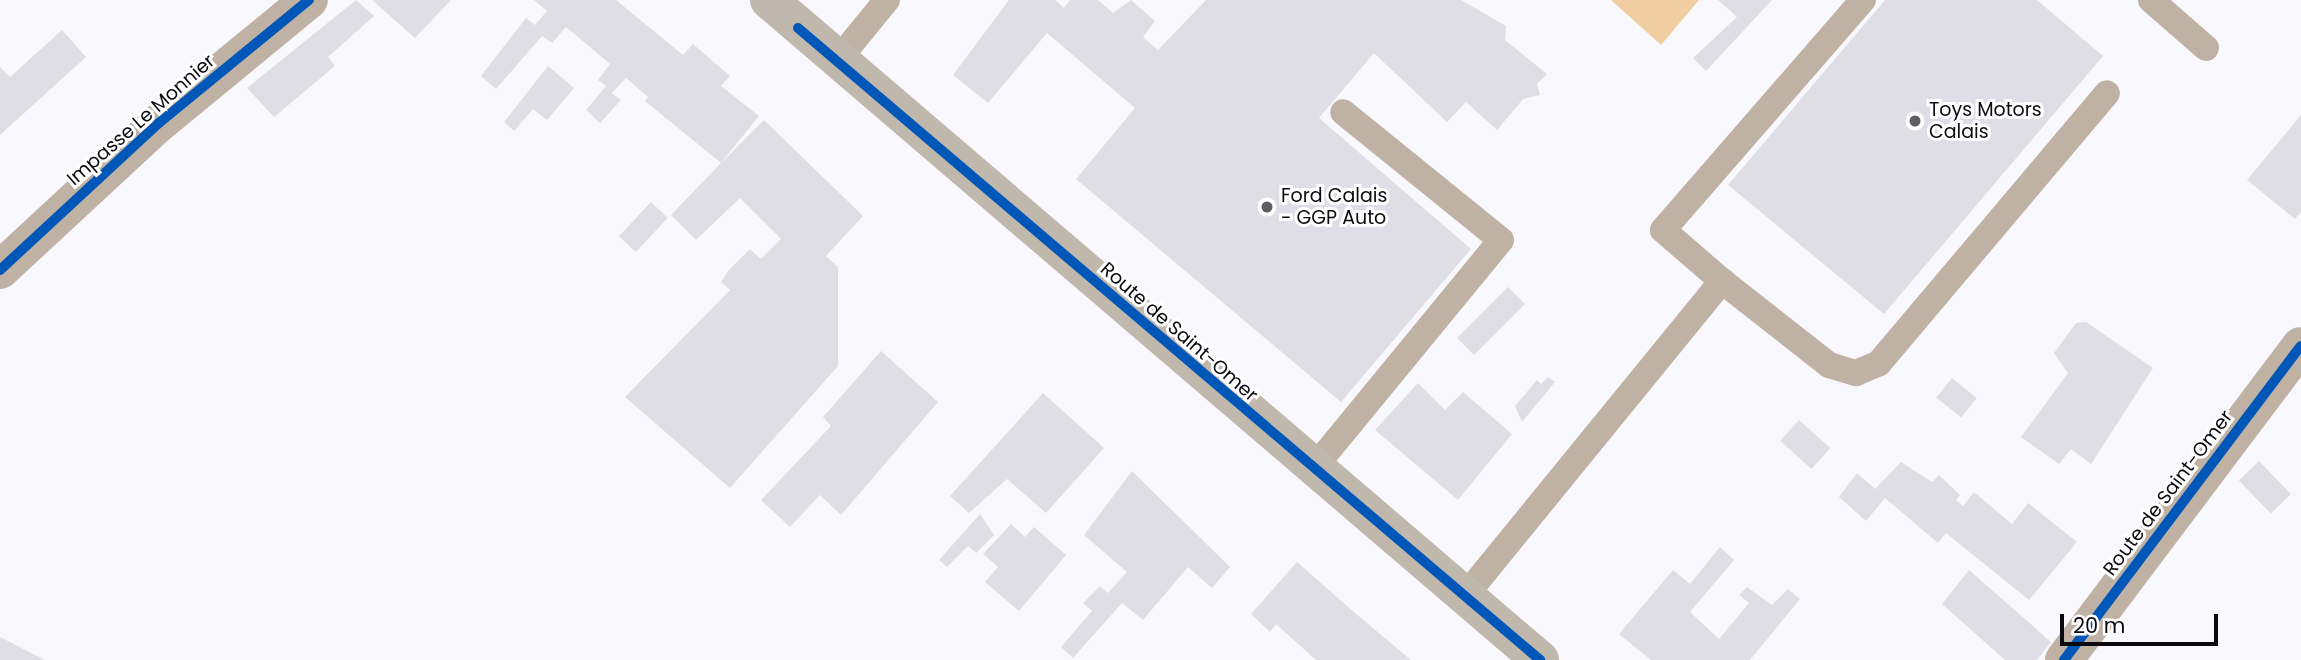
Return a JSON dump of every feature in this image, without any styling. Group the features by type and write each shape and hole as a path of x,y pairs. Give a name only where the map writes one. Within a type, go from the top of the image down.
{"main road":[{"name":"Route de Saint-Omer","path":"753,0 798,28"},
{"name":"Route de Saint-Omer","path":"769,0 798,28 1313,469 1540,660"}],"street":[{"name":"Impasse Le Monnier","path":"0,270 159,123 309,0"},
{"name":"Route de Saint-Omer","path":"2064,660 2301,346"}],"lane":[{"path":"837,61 887,0"},
{"path":"1863,0 1663,230 1829,365 1856,373 1879,363 2107,93"},
{"path":"2151,0 2206,47"},
{"path":"1313,469 1502,240 1343,113"},
{"path":"1465,596 1723,281"}],"shaded area":[{"path":"1611,0 1699,0 1661,45"}],"building":[{"path":"356,0 374,16 328,57 335,66 274,117 247,88"},
{"path":"372,0 451,0 415,38"},
{"path":"534,0 616,0 683,55 693,44 730,76 721,86 759,116 721,163 645,101 648,97 626,78 612,93 621,100 600,123 586,110 606,86 598,80 610,64 566,27 552,43 542,36 496,89 481,76 526,18 535,25 547,11"},
{"name":"Ford Calais - GGP Auto","path":"1009,0 1055,0 1064,8 1070,0 1098,0 1113,13 1131,0 1155,21 1143,37 1158,50 1206,0 1461,0 1506,26 1505,40 1547,74 1537,84 1540,95 1523,99 1497,130 1466,102 1447,122 1374,53 1319,118 1471,249 1341,402 1076,179 1135,108 1047,33 988,103 953,75"},
{"path":"1718,0 1772,0 1706,71 1693,58 1737,17"},
{"name":"Toys Motors Calais","path":"1885,0 2037,0 2103,56 1884,314 1728,185"},
{"path":"62,30 86,57 0,135 0,67 10,77"},
{"path":"548,66 574,88 547,120 533,109 514,131 504,122"},
{"path":"2301,115 2301,212 2295,219 2247,180"},
{"path":"764,120 863,216 826,256 838,267 838,366 730,488 625,397 730,290 721,282 728,271 750,249 761,259 781,239 740,198 696,240 671,215"},
{"path":"651,202 668,218 636,252 619,236"},
{"path":"1508,287 1525,304 1474,355 1457,338"},
{"path":"2086,322 2153,368 2091,464 2071,449 2059,464 2021,437 2068,373 2054,353 2076,323"},
{"path":"881,351 938,402 841,515 820,495 790,527 761,500 831,426 823,417"},
{"path":"1548,377 1555,382 1522,422 1515,406 1537,380 1541,384"},
{"path":"1952,378 1977,398 1961,418 1936,397"},
{"path":"1418,383 1445,410 1463,392 1512,434 1458,500 1375,430"},
{"path":"1043,393 1104,448 1046,513 1007,479 969,513 950,496"},
{"path":"1799,420 1830,448 1811,469 1780,441"},
{"path":"2259,461 2291,494 2271,514 2239,480"},
{"path":"1901,462 1932,482 1939,475 1960,495 1956,500 1963,506 1974,492 2012,524 2028,503 2077,542 2029,600 1946,533 1938,543 1885,498 1866,521 1839,497 1857,473 1875,489"},
{"path":"1132,471 1230,567 1212,588 1188,567 1143,620 1122,603 1073,658 1061,647 1092,611 1083,603 1100,586 1108,593 1127,572 1084,535"},
{"path":"980,514 994,535 976,553 968,546 947,567 939,560"},
{"path":"1011,524 1025,537 1034,527 1066,555 1019,611 985,582 998,567 983,554"},
{"path":"1720,547 1734,560 1690,612 1719,639 1749,603 1739,595 1747,587 1772,605 1788,589 1800,599 1750,660 1651,660 1619,634 1673,570 1690,584"},
{"path":"1297,562 1411,660 1316,660 1276,624 1270,632 1251,614"},
{"path":"1969,570 2051,642 2037,660 2005,660 1942,604"},
{"path":"0,637 45,660 0,660"}],"cycle path":[{"path":"0,270 159,123 309,0"},
{"path":"798,28 1540,660"},
{"path":"2064,660 2301,346"}],"place":[{"name":"Toys Motors Calais","path":"1915,121"},
{"name":"Ford Calais - GGP Auto","path":"1267,207"}]}
